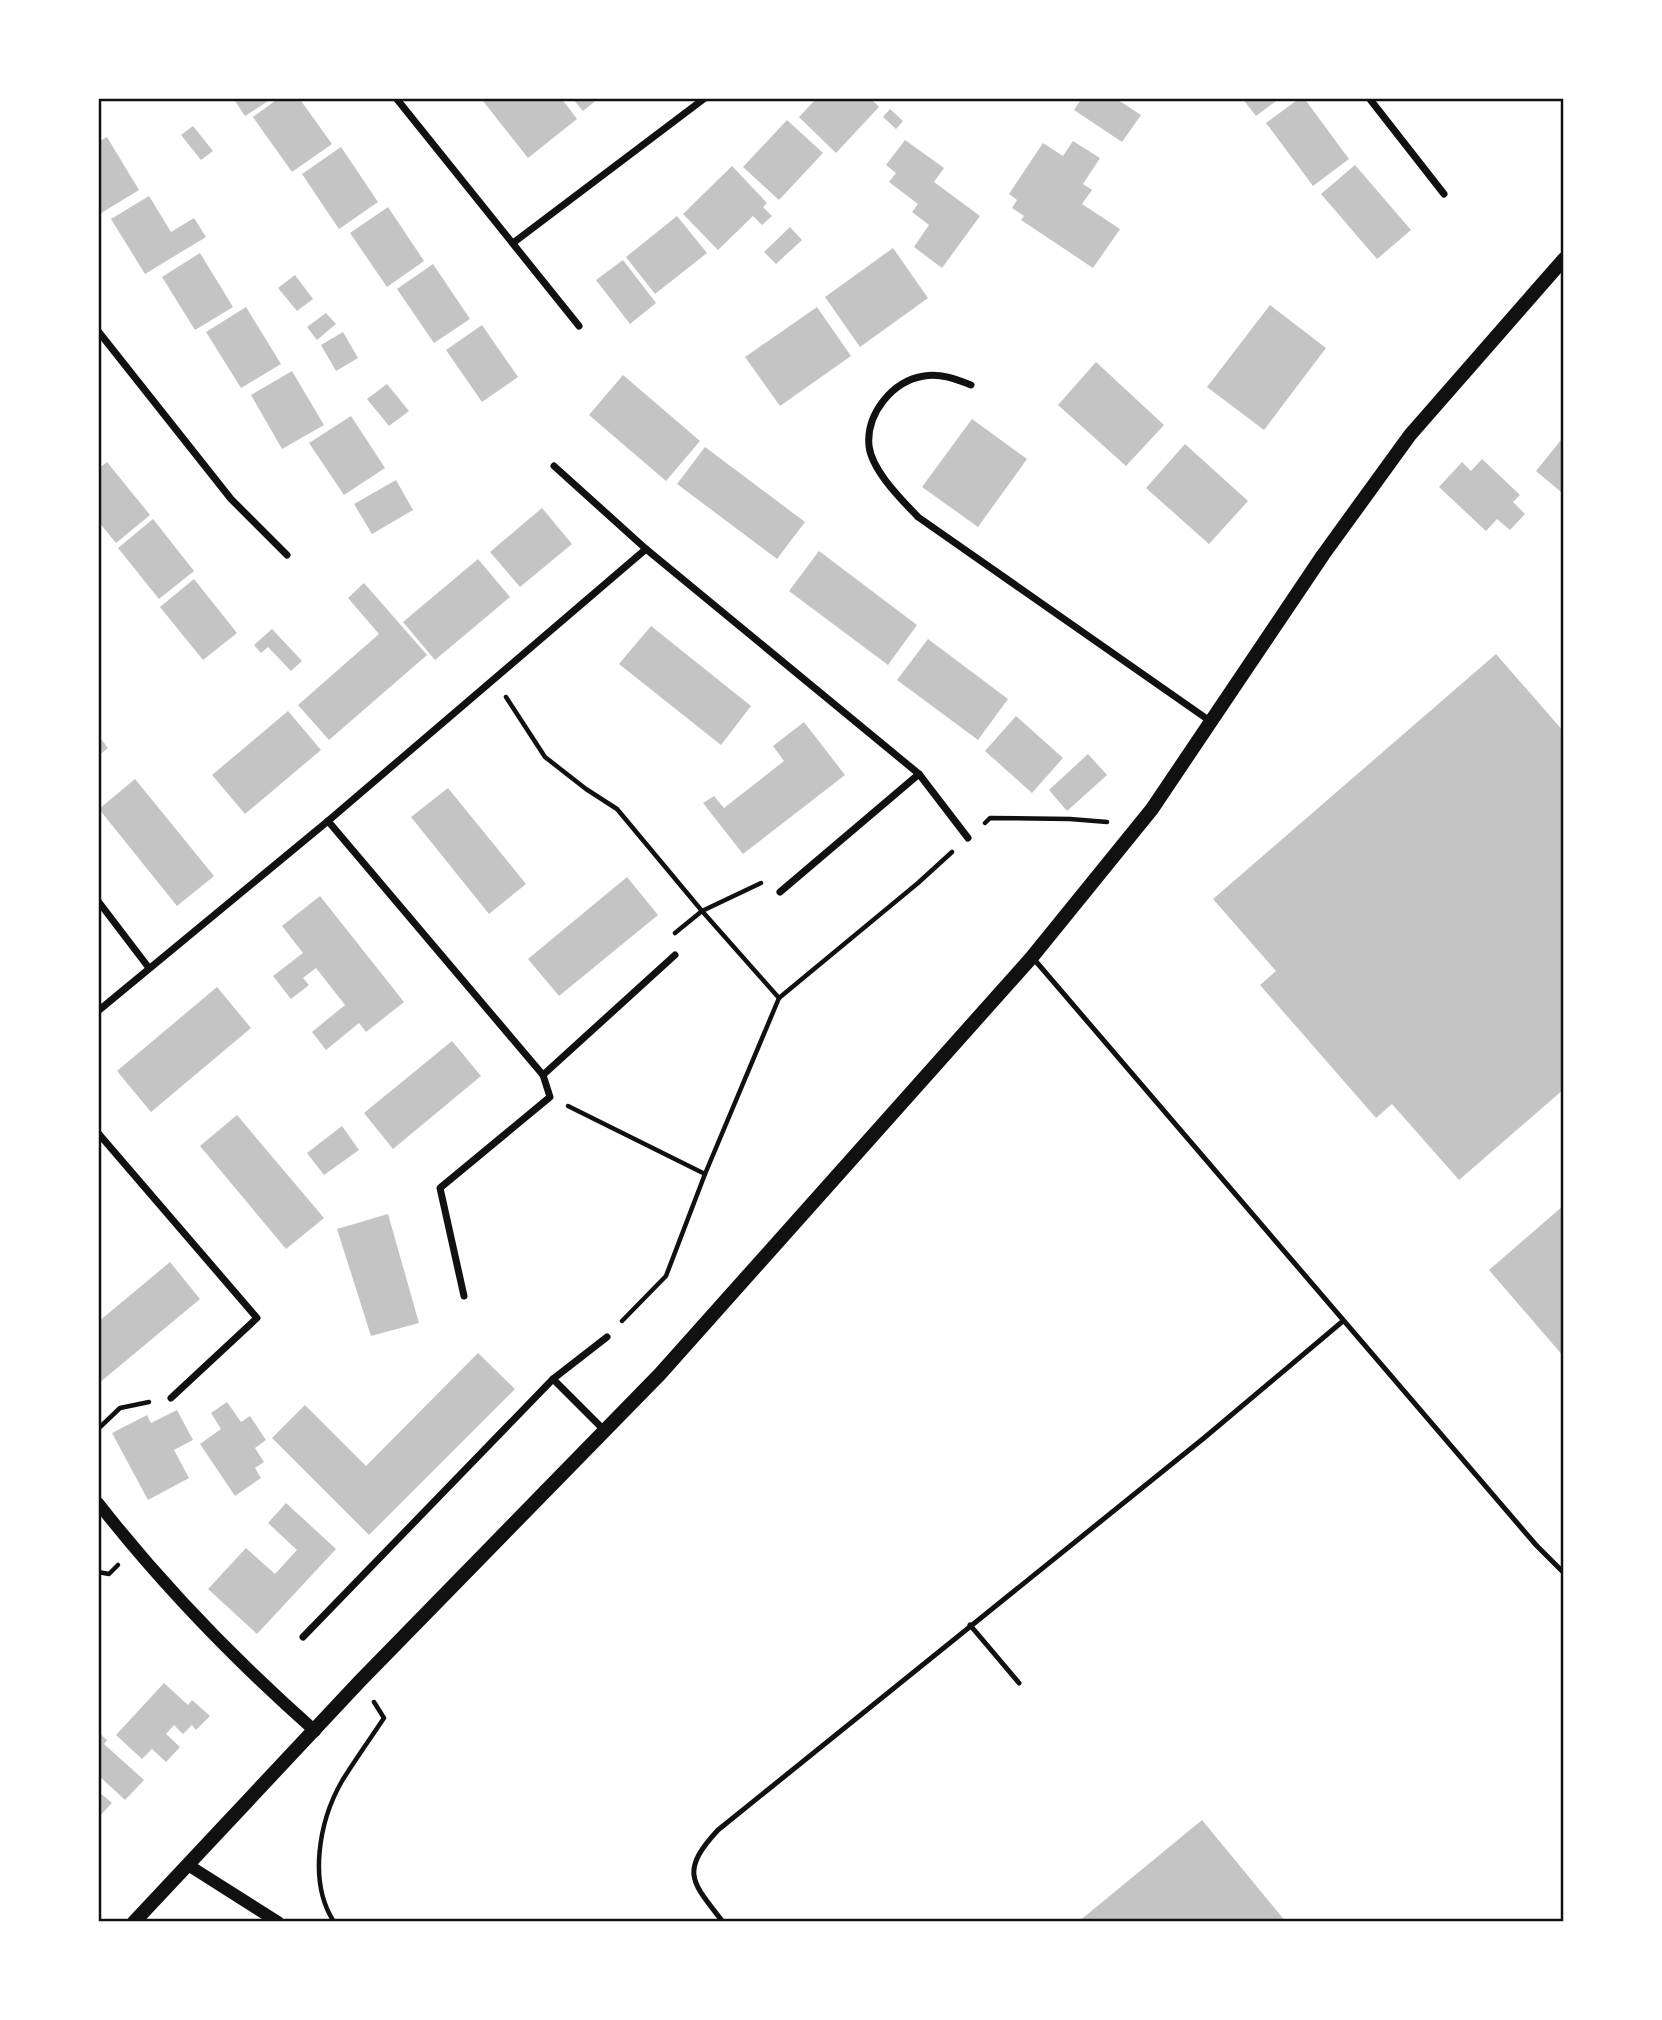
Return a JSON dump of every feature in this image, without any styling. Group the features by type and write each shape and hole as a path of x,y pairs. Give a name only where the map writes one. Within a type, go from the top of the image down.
{"main road":[{"path":"134,1922 360,1681 660,1374 1032,957 1138,826 1323,555 1410,435 1564,259"}],"street":[{"path":"396,98 579,326"},
{"path":"513,243 705,98"},
{"path":"1369,98 1444,194"},
{"path":"98,331 231,499 287,555"},
{"path":"971,385 949,377 926,375 908,380 887,395 871,420 869,448 886,482 918,517 1211,722"},
{"path":"554,466 646,549 919,774 968,838"},
{"path":"98,1011 328,821 646,549"},
{"path":"780,892 919,774"},
{"path":"328,821 543,1075 550,1097 440,1188 464,1296"},
{"path":"98,901 149,968"},
{"path":"543,1075 675,955"},
{"path":"98,1133 257,1318 171,1398"},
{"path":"303,1637 553,1379 607,1337"},
{"path":"553,1379 605,1431"},
{"path":"98,1503 134,1549 226,1650 314,1731"},
{"path":"188,1865 278,1922"}],"lane":[{"path":"1032,957 1536,1545 1564,1573"},
{"path":"723,1922 701,1895 693,1878 694,1862 701,1848 718,1830 1194,1446 1343,1321"},
{"path":"971,1625 1019,1683"}],"path":[{"path":"494,679 545,757 617,809 779,998"},
{"path":"607,1337 666,1276 705,1174 779,998 918,883 990,818 1070,819 1138,826"},
{"path":"675,955 671,936 702,911 763,882 780,892"},
{"path":"550,1097 705,1174"},
{"path":"98,1429 120,1408 171,1398"},
{"path":"334,1922 329,1914 319,1870 320,1848 328,1812 341,1783 384,1718 360,1681"}],"building":[{"path":"233,98 273,98 245,116"},
{"path":"279,98 299,98 332,144 292,172 253,117"},
{"path":"486,98 561,98 577,119 528,158 483,101"},
{"path":"572,98 599,98 583,111"},
{"path":"817,98 870,98 879,107 836,153 799,117"},
{"path":"1082,98 1115,98 1141,115 1122,142 1074,110"},
{"path":"1242,98 1280,98 1256,116"},
{"path":"1300,98 1304,98 1349,159 1313,186 1266,123"},
{"path":"890,109 903,121 896,129 883,117"},
{"path":"787,120 823,153 779,200 743,167"},
{"path":"193,126 213,151 201,160 181,135"},
{"path":"107,137 139,190 98,215 98,142"},
{"path":"905,140 944,168 934,182 980,216 942,268 914,247 929,225 912,212 918,204 889,182 896,173 886,165"},
{"path":"1073,141 1100,158 1083,184 1092,190 1082,204 1120,229 1093,268 1021,220 1024,216 1012,208 1017,200 1009,194 1043,143 1063,156"},
{"path":"341,147 378,202 339,229 302,174"},
{"path":"1355,165 1411,230 1377,259 1321,194"},
{"path":"732,166 767,203 763,207 772,216 762,225 753,216 718,250 683,214"},
{"path":"149,196 171,232 194,218 206,237 145,274 111,219"},
{"path":"388,207 424,261 387,287 350,233"},
{"path":"677,216 707,253 655,294 626,257"},
{"path":"790,227 802,240 776,264 764,252"},
{"path":"893,248 928,298 860,347 825,297"},
{"path":"200,253 233,307 195,330 162,277"},
{"path":"623,260 656,303 630,324 596,280"},
{"path":"433,264 470,319 434,343 397,289"},
{"path":"295,275 313,299 297,311 278,288"},
{"path":"1270,305 1326,348 1264,430 1207,387"},
{"path":"246,307 281,364 241,388 206,332"},
{"path":"817,307 851,356 780,406 745,357"},
{"path":"326,313 336,324 317,340 307,327"},
{"path":"482,325 518,377 482,402 446,350"},
{"path":"343,332 358,358 336,371 321,345"},
{"path":"1096,362 1164,425 1126,466 1058,405"},
{"path":"292,371 324,425 282,449 251,395"},
{"path":"623,375 700,441 666,481 589,415"},
{"path":"387,384 409,411 389,426 367,399"},
{"path":"351,416 385,468 344,495 309,443"},
{"path":"972,419 1027,459 978,527 922,487"},
{"path":"1561,440 1564,442 1564,489 1561,492 1536,471"},
{"path":"1185,444 1248,501 1209,544 1146,488"},
{"path":"705,447 805,522 777,559 677,484"},
{"path":"1482,459 1520,495 1513,502 1525,514 1510,530 1497,519 1486,531 1439,487 1462,462 1471,471"},
{"path":"107,462 150,515 116,543 98,521 98,469"},
{"path":"396,480 413,510 372,534 354,504"},
{"path":"542,508 572,544 520,587 490,552"},
{"path":"153,519 194,571 159,599 118,548"},
{"path":"819,551 917,625 888,665 789,591"},
{"path":"478,559 510,597 435,660 403,622"},
{"path":"194,579 237,633 203,660 160,607"},
{"path":"364,583 427,655 329,740 298,705 379,634 348,598"},
{"path":"651,626 751,706 721,745 619,664"},
{"path":"272,629 302,661 291,671 268,647 261,653 254,645"},
{"path":"928,639 1008,699 978,740 897,680"},
{"path":"1496,654 1564,732 1564,1089 1459,1180 1392,1104 1376,1118 1260,985 1276,971 1213,899"},
{"path":"288,711 321,750 245,814 212,775"},
{"path":"1016,716 1063,758 1032,793 985,751"},
{"path":"804,722 845,775 743,854 703,803 714,796 724,808 784,761 773,746"},
{"path":"98,735 108,748 98,756"},
{"path":"1088,754 1107,775 1067,811 1049,790"},
{"path":"135,779 214,876 177,906 99,809"},
{"path":"448,788 526,884 489,914 411,817"},
{"path":"627,877 658,915 559,996 528,959"},
{"path":"320,896 404,1002 366,1032 359,1023 326,1050 312,1032 345,1005 316,968 303,978 309,985 291,999 273,976 303,953 282,926"},
{"path":"217,987 251,1028 151,1112 117,1071"},
{"path":"452,1041 481,1076 393,1149 364,1113"},
{"path":"237,1115 324,1218 286,1249 200,1146"},
{"path":"342,1126 359,1150 324,1175 307,1153"},
{"path":"1564,1205 1564,1357 1489,1270"},
{"path":"388,1214 419,1323 371,1336 337,1229"},
{"path":"170,1262 200,1299 98,1384 98,1322"},
{"path":"478,1353 515,1389 369,1535 272,1438 305,1405 366,1466"},
{"path":"227,1402 241,1422 250,1416 266,1440 255,1448 264,1462 255,1468 261,1478 235,1496 200,1444 221,1429 211,1413"},
{"path":"177,1410 193,1440 174,1450 189,1478 148,1500 112,1433 147,1415 151,1423"},
{"path":"286,1503 336,1549 257,1634 208,1589 246,1548 275,1574 297,1550 268,1523"},
{"path":"164,1683 188,1705 192,1700 210,1716 196,1730 192,1725 183,1734 174,1725 166,1734 180,1747 166,1762 152,1749 142,1759 116,1735"},
{"path":"98,1732 107,1740 104,1744 144,1780 125,1800 98,1775"},
{"path":"98,1791 112,1803 98,1818"},
{"path":"1202,1820 1286,1922 1078,1922"}]}
